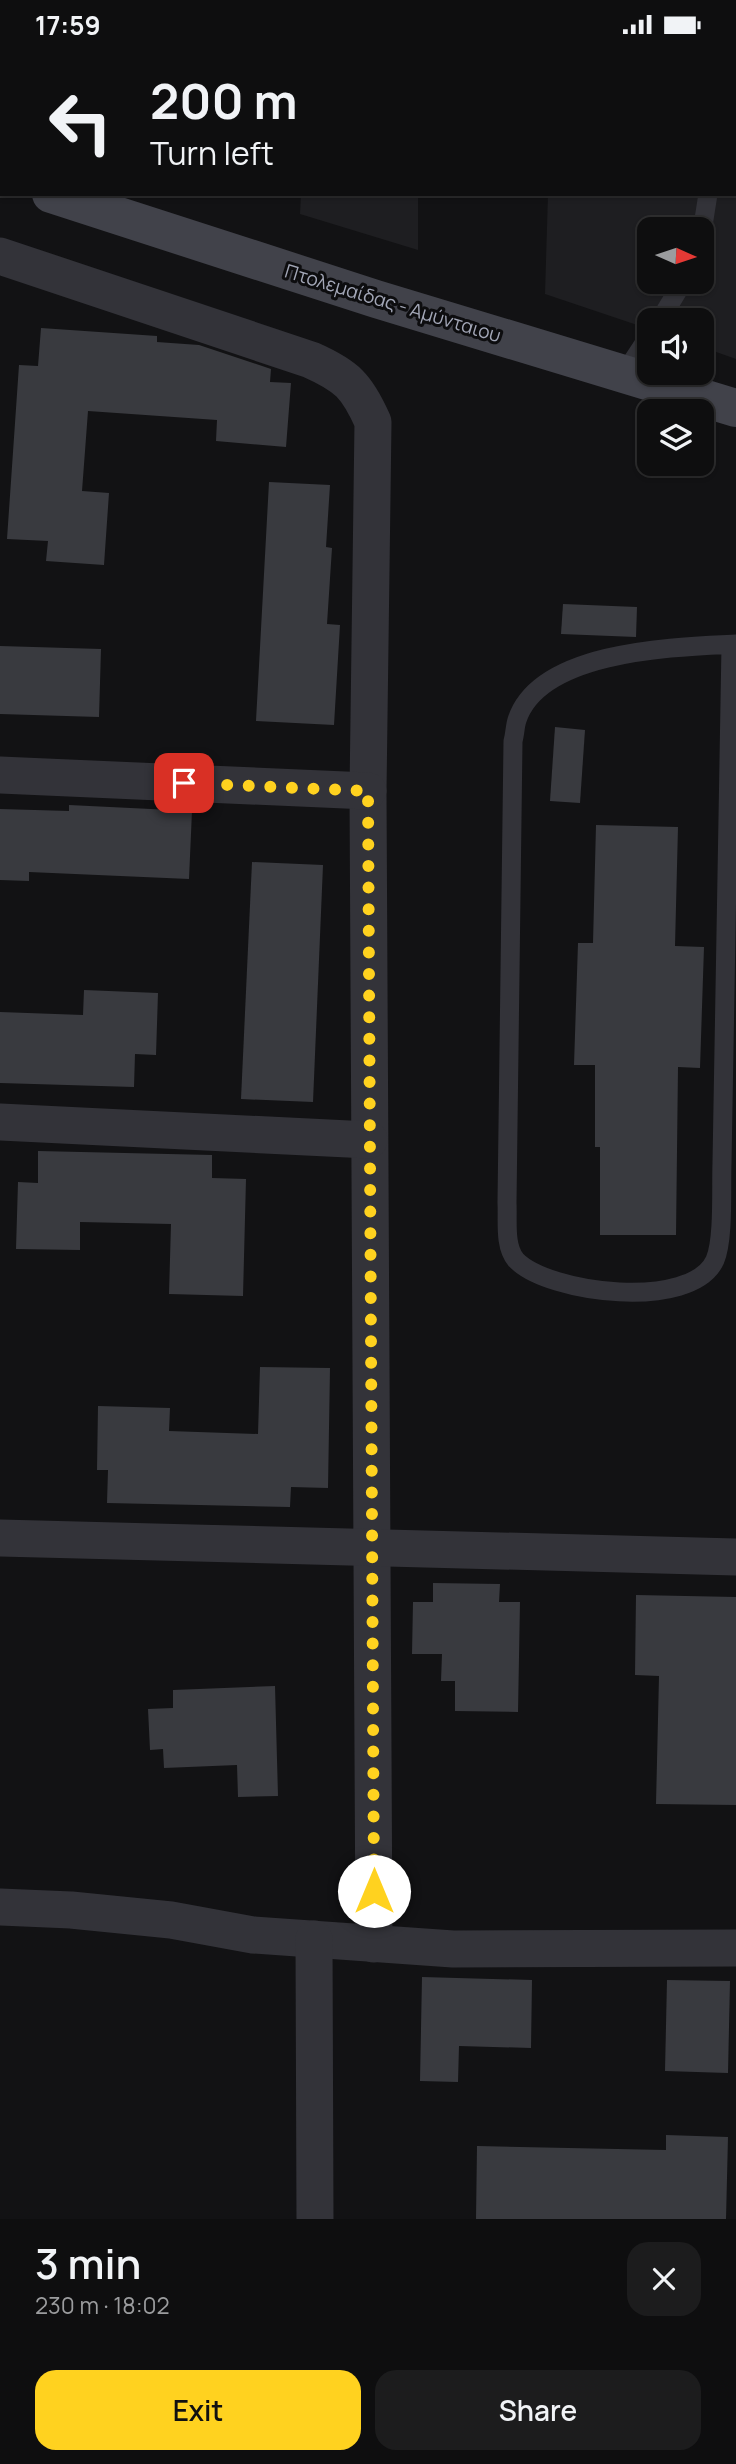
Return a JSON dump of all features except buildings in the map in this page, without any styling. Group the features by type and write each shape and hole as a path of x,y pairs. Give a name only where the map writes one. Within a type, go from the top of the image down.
{"main road":[{"name":"Πτολεμαίδας - Αμύνταιου","path":"57,196 376,299 736,408"}],"street":[{"path":"0,255 311,360 338,372 355,386 373,422 368,791 374,1944"},
{"path":"0,775 368,791"},
{"path":"0,1122 369,1140"},
{"path":"0,1538 736,1557"},
{"path":"0,1907 71,1910 171,1920 253,1935 453,1949 736,1948"},
{"path":"314,1939 315,2219"}],"lane":[{"path":"704,217 708,196"},
{"path":"624,374 637,354"},
{"path":"733,645 722,1163 720,1226 715,1260 704,1273 690,1283 668,1290 629,1291 548,1279 515,1259 509,1248 507,1203 513,782 517,719 526,703 558,675 592,663 657,649 733,645"}],"shaded area":[{"path":"301,196 418,196 418,250 300,214"},
{"path":"548,196 736,196 736,359 714,351 714,308 637,308 637,325 545,294"}],"route":[{"path":"184,783 368,791 374,1891"}]}
